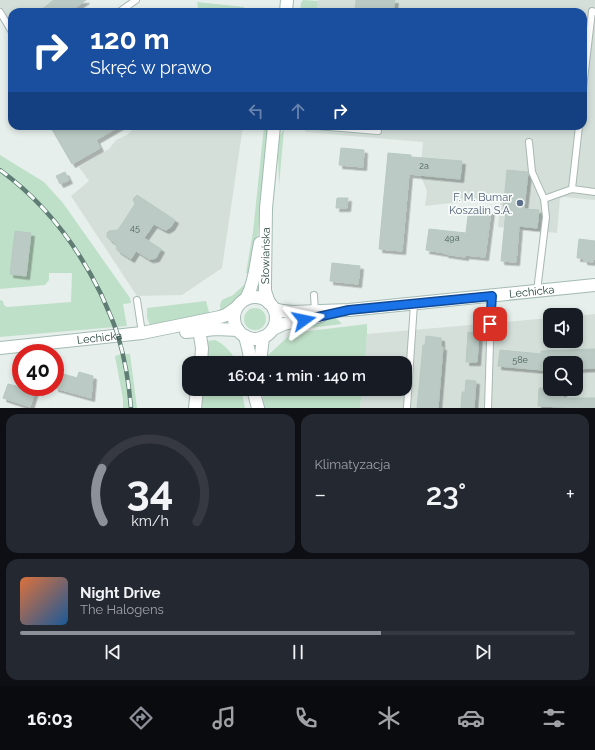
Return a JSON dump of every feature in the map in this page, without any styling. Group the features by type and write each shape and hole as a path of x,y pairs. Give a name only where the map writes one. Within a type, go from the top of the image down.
{"street":[{"name":"Słowiańska","path":"246,299 254,277 266,208 274,130"},
{"name":"Słowiańska","path":"266,208 265,291 271,306"},
{"name":"Lechicka","path":"273,329 315,314 595,285"},
{"path":"241,333 251,339 257,339 269,334 273,329 276,316 271,306 262,298 254,297 246,299 240,303 234,314 235,325 241,333 249,356"},
{"name":"Lechicka","path":"271,306 283,311 315,314"},
{"name":"Lechicka","path":"0,348 199,326 226,315 236,308"},
{"name":"Lechicka","path":"199,326 241,333"},
{"path":"199,326 201,356"},
{"path":"261,356 263,337"},
{"path":"195,408 196,396"},
{"path":"255,396 259,408"},
{"path":"258,396 259,408"}],"lane":[{"path":"125,8 136,0"},
{"path":"587,54 592,11 595,12"},
{"path":"0,12 8,25"},
{"path":"366,130 378,131"},
{"path":"572,189 579,130"},
{"path":"529,142 532,172 544,199 546,217 537,291"},
{"path":"544,199 572,189 595,192"},
{"path":"314,295 315,314"},
{"path":"488,408 490,310 492,296"},
{"path":"137,300 146,333"},
{"path":"407,407 414,304"}],"shaded area":[{"path":"0,0 53,0 59,8 8,8 8,29 0,18"},
{"path":"318,0 595,0 595,200 565,197 560,198 557,233 498,227 501,197 425,206 427,191 420,174 423,142 305,132 305,130 587,130 587,8 317,8"},
{"path":"133,130 242,130 222,268 182,295 137,296 71,196 89,181 79,167 109,149 116,140 127,135"},
{"path":"595,314 595,408 360,408 361,396 412,396 412,356 365,356 367,334 543,319 543,348 583,348 583,315"}],"green space":[{"path":"303,0 318,1 317,8 300,8"},
{"path":"197,2 244,7 244,8 198,8"},
{"path":"264,130 269,130 258,233 250,273 246,273 253,232"},
{"path":"284,130 279,186 278,157 279,137"},
{"path":"0,155 44,182 63,203 130,298 131,303 123,304 127,326 0,337 0,300 3,301 4,305 7,307 71,302 72,273 49,273 49,280 45,285 0,289"},
{"path":"248,284 236,300 221,313 220,305 222,300 233,295 244,285"},
{"path":"206,301 210,316 150,325 147,318 147,308"},
{"path":"255,308 263,311 266,319 263,327 255,330 247,327 244,319 247,311"},
{"path":"336,318 342,324 301,329 296,325"},
{"path":"367,324 365,356 267,356 292,333"},
{"path":"215,340 222,344 233,356 206,356 207,341"},
{"path":"130,354 137,408 123,408 123,399 115,356"},
{"path":"202,396 242,396 245,408 201,408"},
{"path":"263,396 361,396 360,408 264,408"}],"building":[{"path":"54,0 86,0 75,8 43,8"},
{"path":"356,0 395,0 394,8 355,8"},
{"path":"52,130 113,130 96,140 100,148 72,164"},
{"path":"341,148 364,150 363,167 339,165"},
{"path":"388,153 411,155 411,157 462,161 460,179 409,174 402,251 379,249"},
{"path":"507,170 528,172 524,209 539,210 537,228 519,226 516,262 501,261 506,211 503,211"},
{"path":"65,172 69,180 60,184 56,176"},
{"path":"137,195 175,220 171,227 166,230 154,224 144,238 161,249 156,258 149,259 136,251 131,259 117,250 116,244 107,237 107,233 109,231 118,230 135,204 133,199"},
{"path":"337,198 348,198 347,208 336,208"},
{"path":"469,208 491,211 485,257 465,255 465,257 426,250 429,229 466,233"},
{"path":"15,231 31,233 26,276 10,274"},
{"path":"579,239 595,241 595,259 593,259 593,262 584,261 584,258 577,258"},
{"path":"332,263 360,266 358,284 330,281"},
{"path":"468,332 479,333 477,362 466,362"},
{"path":"426,336 441,338 441,347 443,347 438,408 417,408 423,345 425,345"},
{"path":"595,349 595,368 583,369 583,356 543,356 543,370 498,366 500,350 541,354 541,351"},
{"path":"79,372 93,376 91,398 64,390 64,374 77,378"},
{"path":"466,380 476,381 474,408 461,408 462,392 465,392"},
{"path":"8,384 12,385 12,396 33,396 30,407 3,398"},
{"path":"539,388 543,388 543,396 563,396 563,398 595,398 595,408 538,406"}],"railway":[{"path":"0,170 45,210 70,242 92,276 118,336 123,354 131,408"}],"place":[{"name":"F. M. Bumar Koszalin S.A.","path":"520,203"}],"route":[{"path":"304,320 349,310 492,296 490,324"}]}
